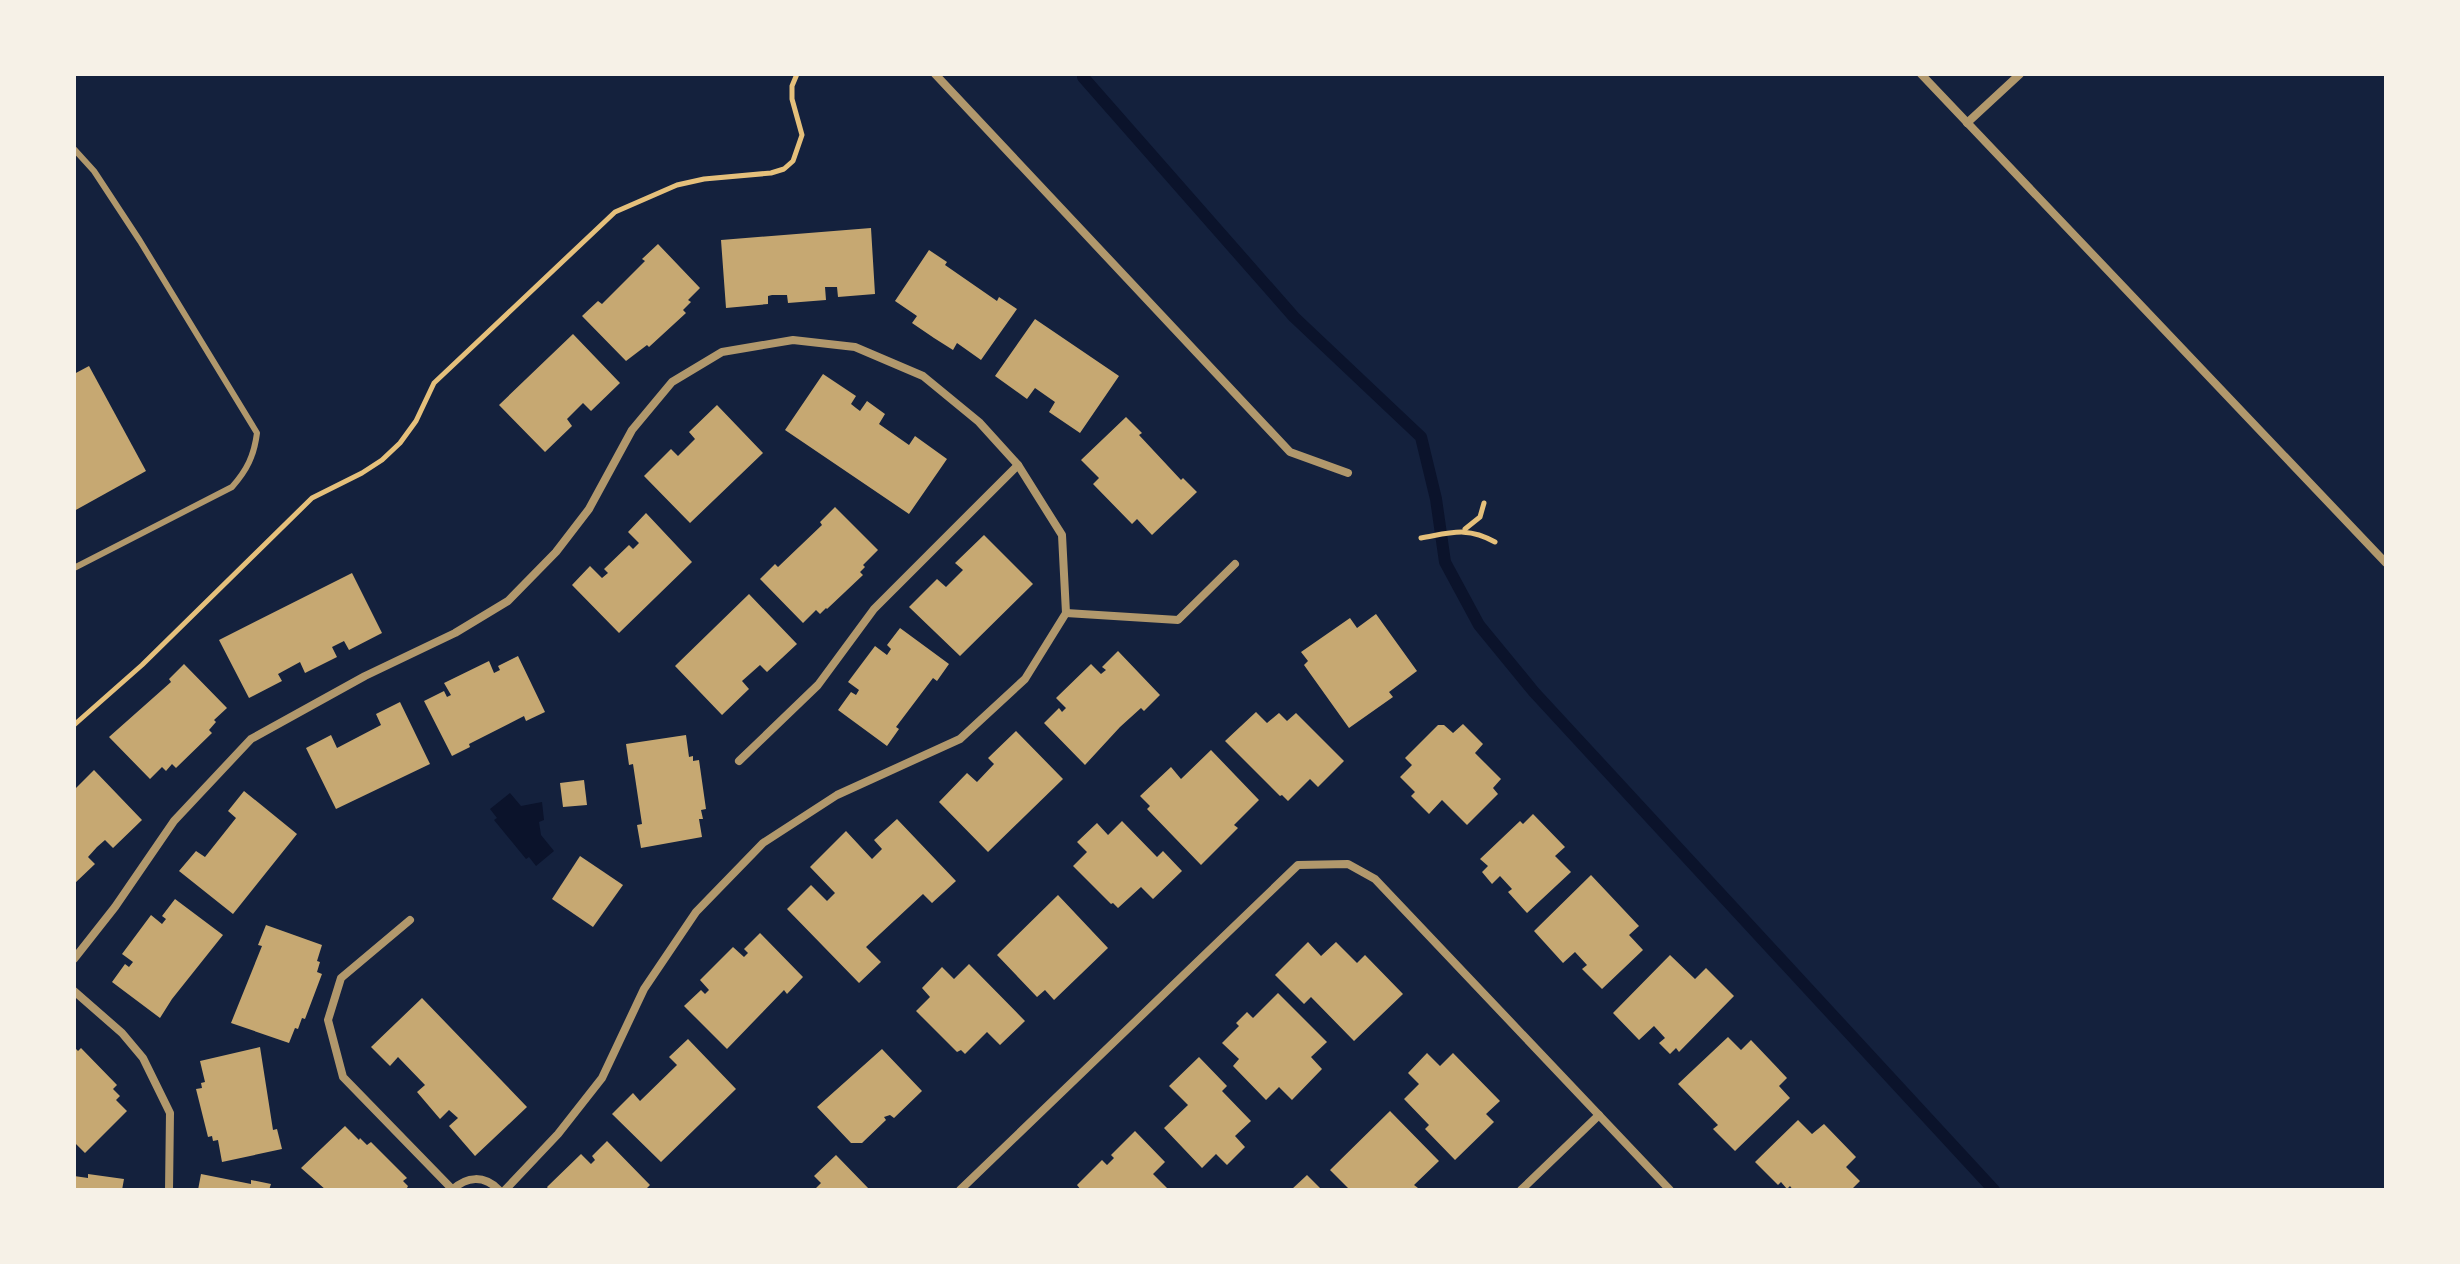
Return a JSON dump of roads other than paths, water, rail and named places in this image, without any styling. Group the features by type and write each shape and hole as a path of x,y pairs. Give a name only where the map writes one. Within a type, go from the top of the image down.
{"street":[{"path":"935,74 1290,452 1348,473"},
{"path":"1921,74 2386,563"},
{"path":"1967,123 2020,74"},
{"path":"74,959 115,907 174,821 251,739 365,676 455,633 508,601 556,552 589,509 632,430 672,382 722,352 793,340 855,347 923,376 979,422 1018,465 1062,535 1066,613 1025,679 960,739 837,795 763,843 696,912 644,989 602,1078 558,1134 505,1190"},
{"path":"739,761 818,685 874,609 1018,465"},
{"path":"1066,613 1178,620 1235,564"},
{"path":"960,1190 1298,865 1348,864 1375,879 1670,1190"},
{"path":"410,920 341,978 328,1020 343,1077 452,1190 459,1183 478,1179 488,1181 499,1190"},
{"path":"74,991 122,1033 143,1058 170,1113 169,1190"},
{"path":"1521,1190 1599,1115"}],"lane":[{"path":"74,149 94,171 140,241 257,433 255,451 246,472 232,487 74,568"}],"water":[{"path":"510,793 521,806 542,802 544,820 539,822 541,835 554,851 536,866 529,857 526,859 494,820 497,818 490,809"}],"waterway":[{"path":"1083,77 1294,317 1421,437 1436,499 1445,562 1479,625 1534,692 1994,1190"}]}
